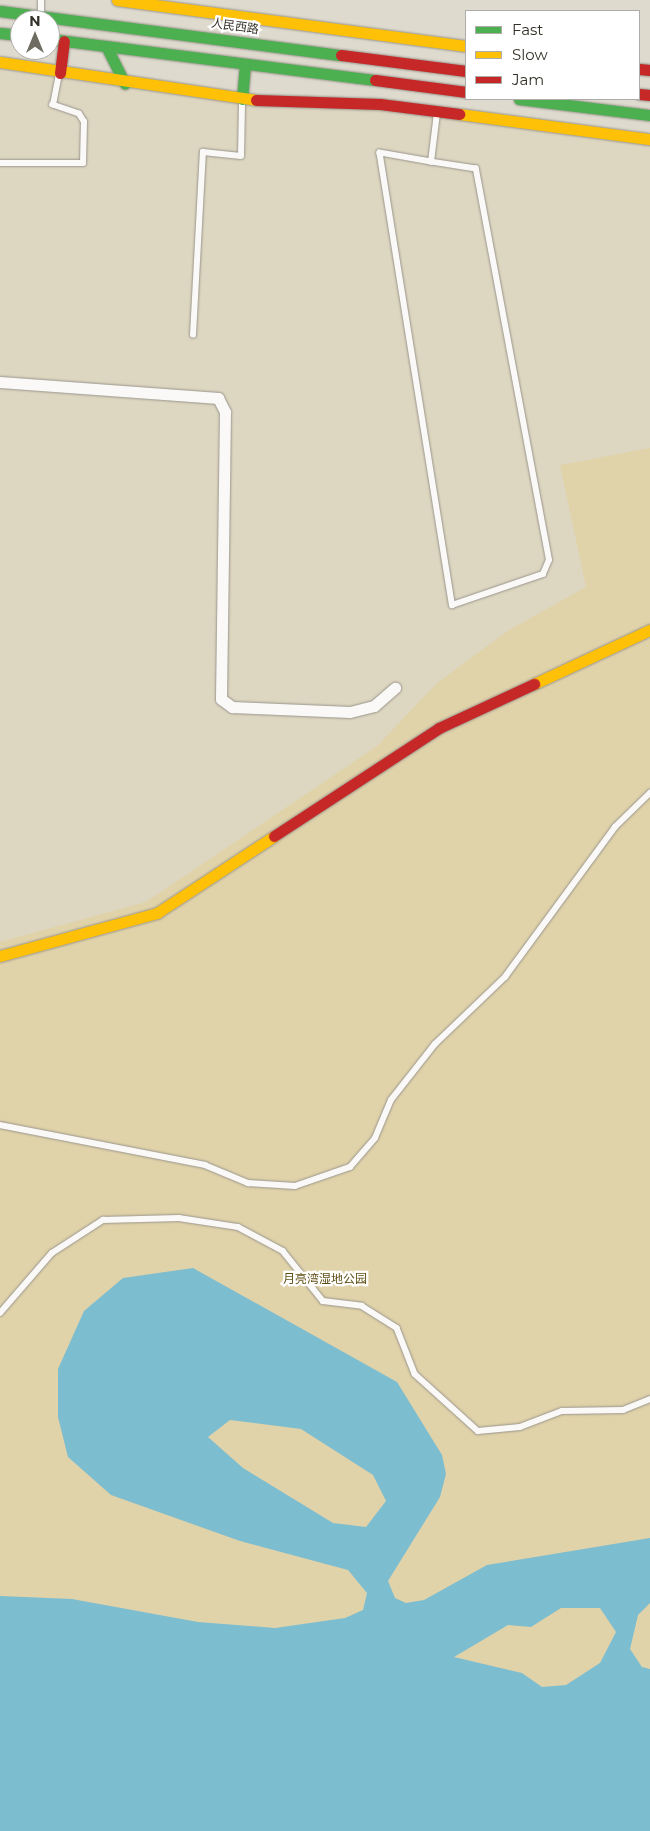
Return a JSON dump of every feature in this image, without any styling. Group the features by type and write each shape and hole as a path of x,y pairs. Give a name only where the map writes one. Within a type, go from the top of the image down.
{"street":[{"path":"118,0 465,46"},
{"name":"人民西路","path":"60,17 465,71"},
{"path":"60,40 465,92"},
{"path":"60,73 64,41"},
{"path":"106,46 125,84"},
{"path":"0,62 125,84 242,99 380,104 650,139"},
{"path":"242,99 245,64"},
{"path":"527,100 650,115"},
{"path":"0,382 218,398 225,412 221,698 232,707 350,712 374,706 395,688"},
{"path":"0,956 157,913 439,728 650,630"}],"lane":[{"path":"0,163 83,163 84,122 79,114 53,105 60,73"},
{"path":"193,335 202,152 241,156 242,99"},
{"path":"431,162 437,111"},
{"path":"380,153 431,162 476,169 549,560 543,574 452,605 380,153"},
{"path":"0,1125 205,1165 248,1183 294,1186 350,1167 375,1138 391,1100 430,1051 505,977 615,827 650,793"},
{"path":"0,1313 52,1253 103,1220 179,1218 238,1228 283,1251 323,1301 362,1306 397,1328 415,1374 478,1431 520,1427 562,1411 623,1410 650,1399"}],"shaded area":[{"path":"0,62 125,84 380,104 650,139 650,448 560,465 587,587 509,630 437,683 377,746 146,902 0,956"}],"green space":[{"name":"月亮湾湿地公园","path":"650,448 650,1687 557,1713 0,1617 0,942 146,902 377,746 437,683 509,630 586,587 560,465"}],"water":[{"path":"193,1268 397,1382 442,1455 446,1474 440,1497 388,1581 395,1598 406,1603 424,1600 487,1565 650,1538 650,1603 638,1615 630,1649 642,1667 650,1669 650,1831 0,1831 0,1596 72,1599 198,1622 275,1628 345,1618 363,1610 367,1593 348,1570 240,1541 111,1495 68,1457 58,1417 58,1369 84,1311 123,1278","holes":["230,1420 301,1429 373,1475 386,1501 366,1527 333,1523 243,1468 208,1437","561,1608 600,1608 616,1632 600,1663 566,1685 542,1687 522,1673 454,1657 508,1625 531,1627"]}],"traffic: fast":[{"path":"0,11 341,55"},
{"path":"0,33 10,34"},
{"path":"60,40 375,80"},
{"path":"106,46 125,84"},
{"path":"242,99 245,64"},
{"path":"527,100 650,115"}],"traffic: slow":[{"path":"117,0 465,46"},
{"path":"0,62 256,100"},
{"path":"459,114 650,139"},
{"path":"534,684 650,630"},
{"path":"0,956 157,913 274,836"}],"traffic: jam":[{"path":"60,73 64,41"},
{"path":"341,55 465,71"},
{"path":"640,69 650,70"},
{"path":"375,80 465,92"},
{"path":"640,94 650,95"},
{"path":"256,100 380,104 459,114"},
{"path":"274,836 439,728 534,684"}]}
